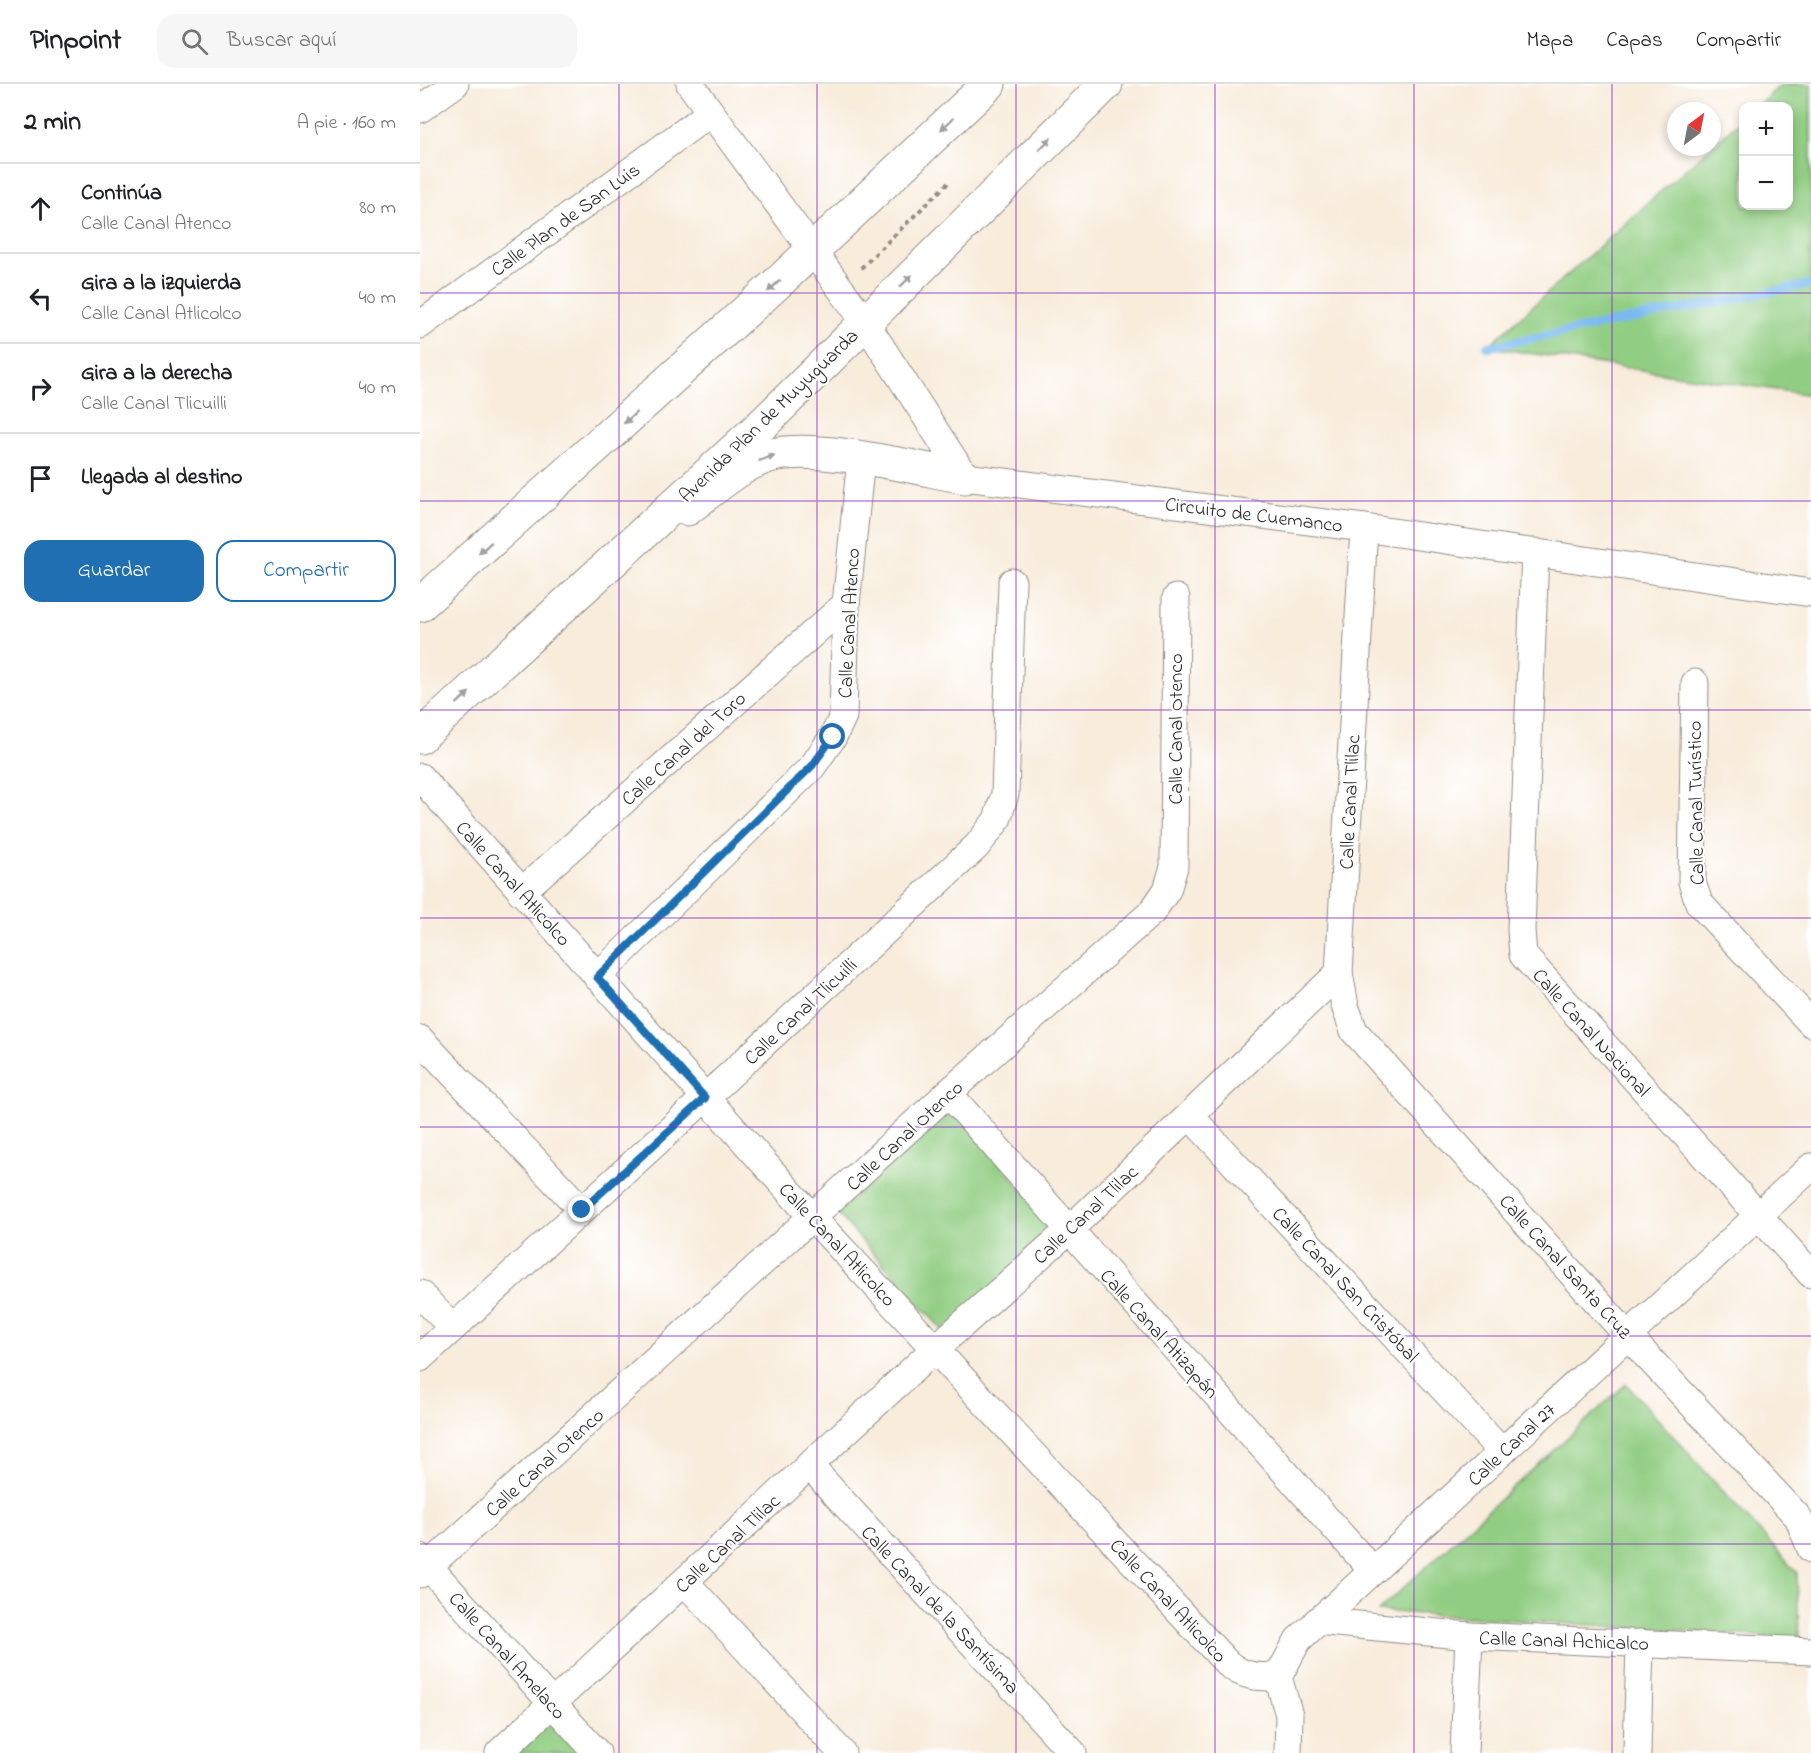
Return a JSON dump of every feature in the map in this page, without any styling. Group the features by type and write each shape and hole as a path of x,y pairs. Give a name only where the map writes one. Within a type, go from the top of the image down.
{"main road":[{"path":"420,605 812,252 989,84"},
{"name":"Avenida Plan de Muyuguarda","path":"420,737 766,421 1106,84"},
{"path":"630,545 686,510 740,470 772,455 802,452 861,459 965,477"}],"street":[{"path":"420,109 455,84"},
{"path":"690,84 865,322 965,477"},
{"name":"Calle Plan de San Luis","path":"420,325 710,113"},
{"name":"Calle Canal Atenco","path":"597,977 812,766 833,737 843,716 846,604 861,459"},
{"name":"Circuito de Cuemanco","path":"965,477 1364,528 1811,593"},
{"name":"Calle Canal Tlilac","path":"500,1753 936,1348 1068,1230 1339,973 1364,528"},
{"name":"Calle Canal Nacional","path":"1535,552 1521,930 1523,955 1811,1274"},
{"name":"Calle Canal Tlicuilli","path":"420,1358 977,846 997,820 1005,794 1012,582"},
{"name":"Calle Canal Otenco","path":"423,1566 1152,912 1167,890 1174,867 1176,598"},
{"name":"Calle Canal del Toro","path":"521,892 846,604"},
{"name":"Calle Canal Turístico","path":"1695,683 1692,882 1698,903 1811,1023"},
{"name":"Calle Canal Atlicolco","path":"420,777 813,1218 1227,1663 1238,1672 1252,1677 1278,1677"},
{"name":"Calle Canal Santa Cruz","path":"1339,973 1345,1006 1354,1030 1628,1336 1798,1517 1811,1549"},
{"path":"420,1039 582,1210"},
{"name":"Calle Canal Atizapán","path":"948,1093 1374,1571"},
{"name":"Calle Canal San Cristóbal","path":"1190,1116 1502,1452"},
{"name":"Calle Canal 27","path":"1278,1677 1298,1640 1317,1621 1811,1167"},
{"path":"420,1294 453,1328"},
{"name":"Calle Canal de la Santísima","path":"809,1465 1073,1753"},
{"name":"Calle Canal Amelaco","path":"423,1566 597,1753"},
{"path":"685,1582 842,1753"},
{"name":"Calle Canal Achicalco","path":"1317,1621 1468,1636 1811,1651"},
{"path":"1464,1753 1468,1636"},
{"path":"1637,1753 1640,1643"},
{"path":"1278,1677 1289,1715 1288,1753"}],"path":[{"path":"856,272 949,182"}],"green space":[{"path":"1782,84 1811,84 1811,395 1487,347 1701,156 1721,156 1721,138 1739,122 1739,210 1793,210 1793,102 1762,102"},
{"path":"951,1107 1061,1233 946,1334 837,1213"},
{"path":"1626,1384 1797,1573 1799,1639 1378,1611"},
{"path":"554,1716 586,1753 519,1753"}],"waterway":[{"path":"1487,347 1811,284"}],"route":[{"path":"582,1210 705,1098 597,977 812,766 833,737"}]}
